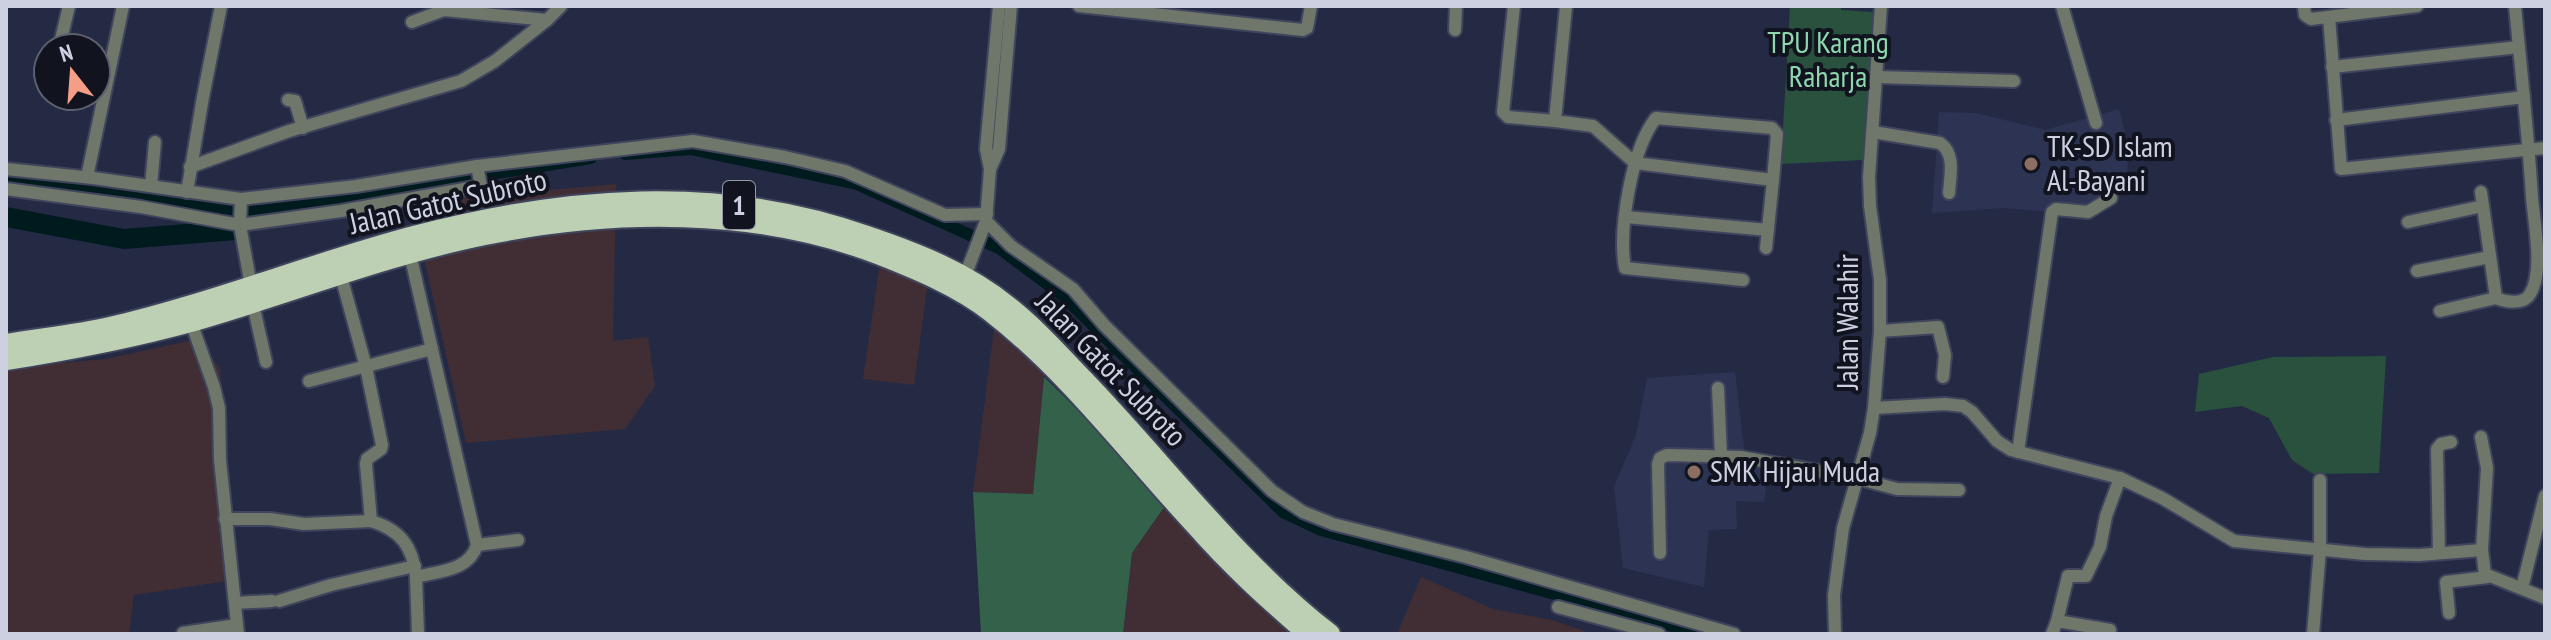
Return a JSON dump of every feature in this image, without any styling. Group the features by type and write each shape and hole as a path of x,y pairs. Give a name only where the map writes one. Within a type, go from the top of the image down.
{"highway":[{"name":"Jalan Gatot Subroto","path":"6,360 93,346 191,322 252,295 411,236 487,218 550,207 620,201 713,201 770,209 823,220 907,250 965,276 1031,325 1258,570 1330,634"},
{"name":"Jalan Gatot Subroto","path":"6,344 110,327 341,276 410,254 483,236 575,222 714,220 818,234 894,261 954,289 989,310 1020,336 1093,410 1200,531 1308,634"}],"street":[{"path":"63,32 69,6"},
{"path":"112,38 123,6"},
{"path":"187,192 221,6"},
{"path":"190,167 303,128 461,81 495,61 561,6"},
{"path":"965,276 986,221 990,169 986,149 999,6"},
{"path":"990,169 999,149 1011,6"},
{"path":"1079,6 1303,30 1307,28 1311,6"},
{"path":"1455,30 1456,6"},
{"path":"1514,6 1503,112 1508,117 1593,126 1635,163 1773,180"},
{"path":"1555,121 1566,6"},
{"name":"Jalan Walahir","path":"1835,634 1834,595 1843,528 1870,433 1880,331 1880,280 1870,206 1881,6"},
{"path":"2062,6 2096,123"},
{"path":"2304,6 2305,15 2311,19 2417,6"},
{"path":"2440,311 2496,298 2505,302 2527,298 2531,294 2536,252 2530,149 2515,6"},
{"path":"412,22 444,10 547,20"},
{"path":"2329,17 2341,169 2545,148"},
{"path":"2332,67 2519,47"},
{"path":"1877,77 2014,81"},
{"path":"2336,120 2524,97"},
{"path":"288,100 295,101 303,128"},
{"path":"87,177 96,112"},
{"path":"1743,280 1628,269 1624,265 1626,217 1635,163 1652,123 1660,117 1772,128 1777,134 1766,248"},
{"path":"1873,132 1944,146 1950,157 1949,193"},
{"path":"6,189 87,177 187,192 240,213 356,186 693,141 845,171 945,215 986,221 1011,246 1073,289 1104,325 1272,491 1303,512 1373,536 1455,554 1734,634"},
{"path":"151,186 155,142"},
{"path":"6,169 37,183 240,213 341,211 482,185 478,168"},
{"path":"2481,192 2496,298"},
{"path":"2018,452 2052,212 2056,209 2088,212 2111,198"},
{"path":"2408,222 2483,206"},
{"path":"240,213 266,362"},
{"path":"1626,217 1768,230"},
{"path":"235,603 276,601 331,585 461,565 474,554 477,545 410,254"},
{"path":"2417,271 2490,257"},
{"path":"341,276 366,367 382,445 367,459 366,464 371,521"},
{"path":"183,633 237,629 225,519 219,408 191,322"},
{"path":"1880,331 1938,327 1945,355 1943,377"},
{"path":"309,381 432,349"},
{"path":"1718,388 1721,456"},
{"path":"1874,408 1945,404 1963,406 1997,441 2018,452 2120,478 2162,498 2234,541 2320,550 2419,555 2482,550"},
{"path":"2481,437 2487,468 2482,550 2488,577"},
{"path":"2439,553 2437,449 2441,444 2451,442"},
{"path":"1660,553 1660,458 1670,455 1741,457 1856,478 1897,489 1959,490"},
{"path":"2052,634 2068,576 2086,576 2095,557 2120,478"},
{"path":"2313,634 2320,550 2320,480"},
{"path":"2522,588 2545,496"},
{"path":"225,519 270,519 304,524 371,521 398,533 405,541 416,572 418,634"},
{"path":"477,545 518,540"},
{"path":"2449,613 2446,582 2488,577 2545,598"},
{"path":"1558,607 1659,634"},
{"path":"2057,621 2110,630"}],"shaded area":[{"name":"TK-SD Islam Al-Bayani","path":"2119,109 2127,140 2128,188 2087,215 2003,208 1932,213 1939,112 1976,113 2045,130"},
{"path":"616,184 613,341 648,337 655,386 625,429 466,443 417,226 451,199"},
{"path":"881,256 929,273 914,385 863,379"},
{"path":"996,314 1051,347 1044,377 1033,494 973,492"},
{"path":"197,339 220,368 234,580 134,595 129,634 6,634 6,368 106,359"},
{"name":"SMK Hijau Muda","path":"1735,372 1745,457 1770,457 1764,502 1736,501 1737,529 1709,530 1704,587 1623,568 1614,487 1636,435 1647,378"},
{"path":"1169,500 1302,634 1123,634 1132,553"},
{"path":"1421,577 1493,609 1552,620 1593,634 1397,634"}],"green space":[{"name":"TPU Karang Raharja","path":"1790,6 1841,6 1841,10 1873,12 1863,160 1781,164"},
{"path":"2386,356 2379,473 2313,474 2292,460 2269,418 2242,406 2195,412 2199,374 2273,357"},
{"path":"1044,377 1169,500 1132,553 1123,634 981,634 973,492 1033,494"}],"waterway":[{"path":"625,154 690,149 857,184 999,248 1062,295 1283,512 1321,530 1702,634"},
{"path":"6,178 229,211 261,211 591,158"},
{"path":"6,217 124,239 236,230"}],"place":[{"name":"TK-SD Islam Al-Bayani","path":"2031,164"},
{"name":"SMK Hijau Muda","path":"1694,472"}]}
